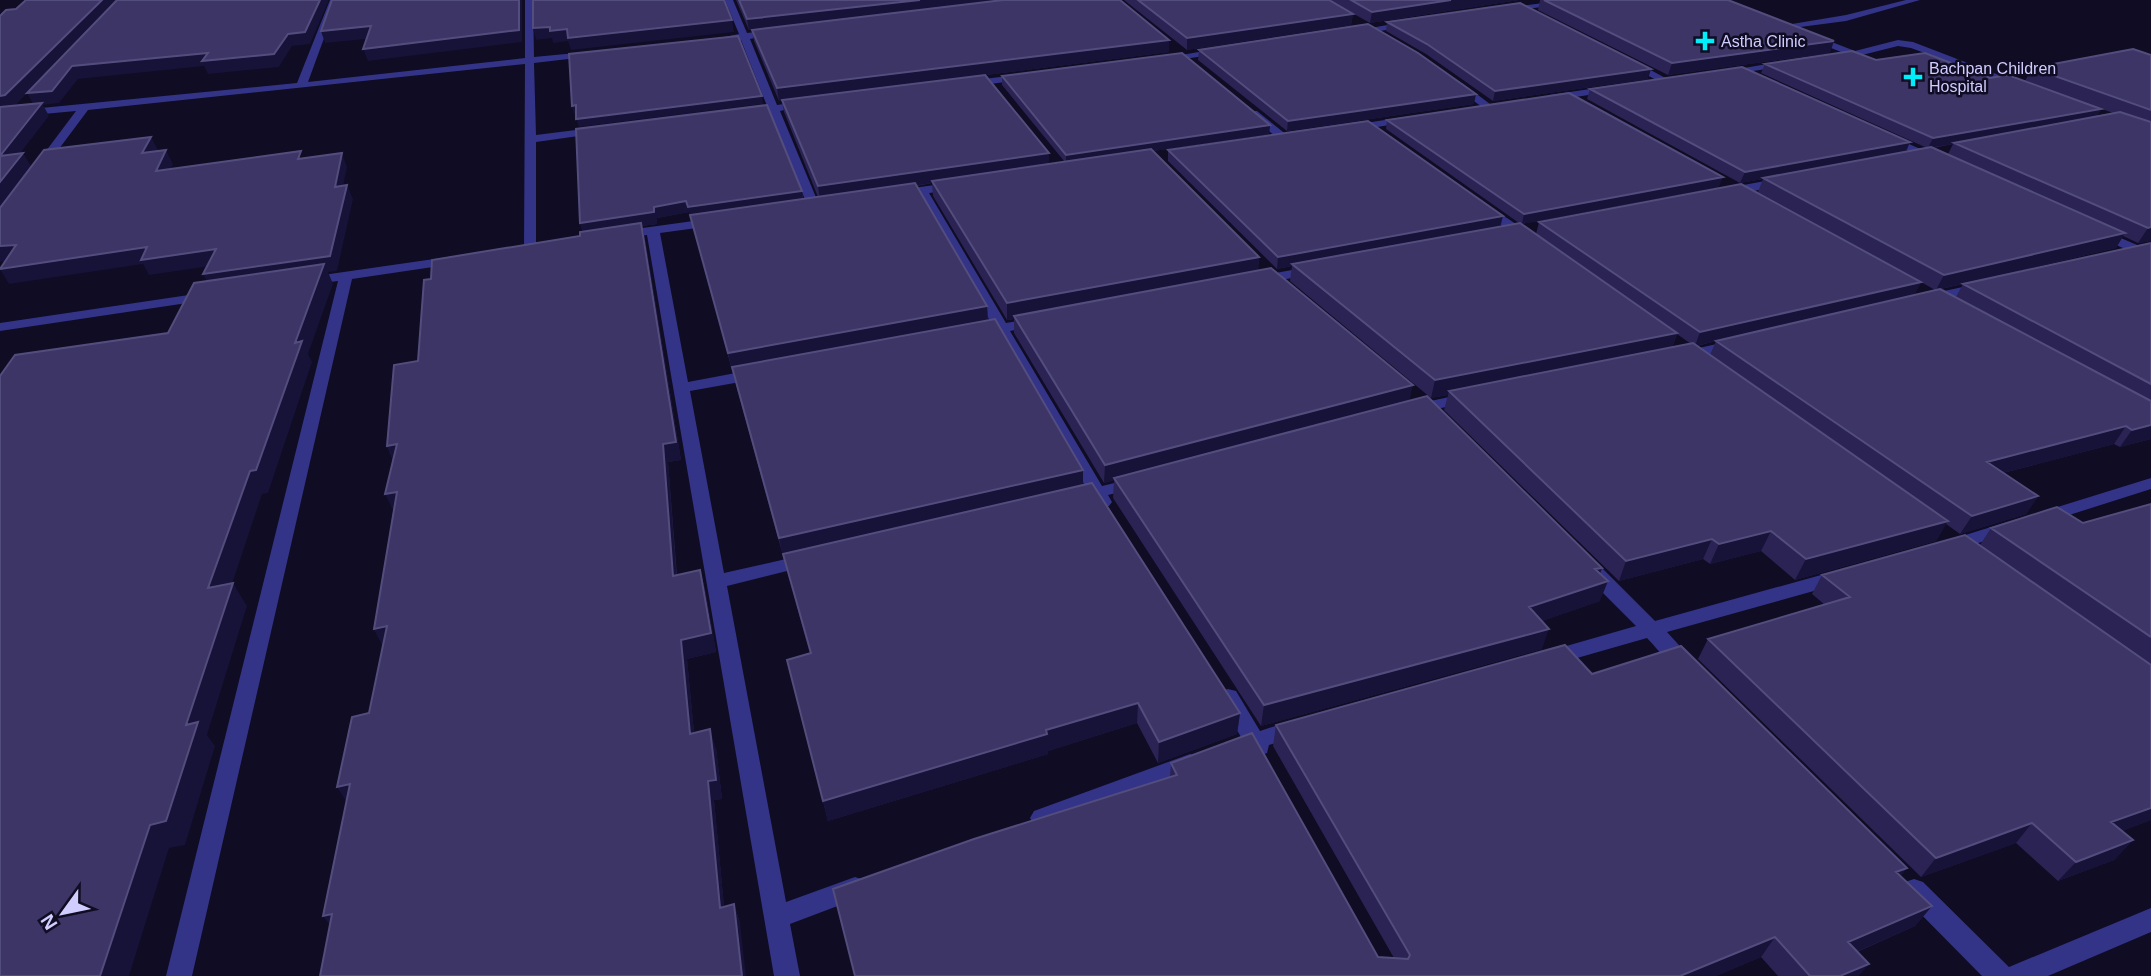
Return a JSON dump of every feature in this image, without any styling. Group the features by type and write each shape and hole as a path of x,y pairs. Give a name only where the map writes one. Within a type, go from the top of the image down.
{"street":[{"path":"301,86 334,0"},
{"path":"729,0 773,108 820,206 800,209"},
{"path":"1507,0 1544,19"},
{"path":"1493,10 1593,0"},
{"path":"1785,26 1846,18 1916,0"},
{"path":"532,1 525,250 545,247"},
{"path":"1351,18 1392,41"},
{"path":"1346,33 1426,21"},
{"path":"1774,22 1854,54"},
{"path":"704,41 784,32"},
{"path":"1828,57 1905,43 2025,87"},
{"path":"1174,48 1194,64"},
{"path":"1156,60 1238,49"},
{"path":"0,115 301,86 610,51"},
{"path":"1541,100 1672,80 1617,56"},
{"path":"1715,74 1803,61"},
{"path":"1739,70 1764,82"},
{"path":"1444,75 1489,107"},
{"path":"963,84 1031,76"},
{"path":"990,81 998,91"},
{"path":"1567,96 1592,109"},
{"path":"18,112 27,103"},
{"path":"733,113 814,103"},
{"path":"1244,105 1283,138"},
{"path":"30,180 84,108"},
{"path":"1333,130 1422,117"},
{"path":"1369,125 1391,140"},
{"path":"530,139 611,129"},
{"path":"1876,132 1951,166"},
{"path":"1899,160 1953,150"},
{"path":"1714,176 1763,203"},
{"path":"1713,195 1792,180"},
{"path":"881,197 972,184"},
{"path":"921,191 1112,516"},
{"path":"1465,193 1540,247"},
{"path":"612,237 733,219"},
{"path":"2088,228 2146,251"},
{"path":"653,231 787,976"},
{"path":"2110,256 2146,251"},
{"path":"291,284 465,258"},
{"path":"1254,259 1293,295"},
{"path":"1245,282 1327,267"},
{"path":"179,976 346,276"},
{"path":"1907,304 1928,294 2002,282"},
{"path":"0,327 222,294"},
{"path":"1928,294 1958,311"},
{"path":"961,336 1055,318"},
{"path":"1670,339 1713,370"},
{"path":"1665,359 1745,341"},
{"path":"681,388 774,371"},
{"path":"1407,388 1447,425"},
{"path":"1401,413 1480,395"},
{"path":"1058,502 1150,479"},
{"path":"1931,551 1963,548 2151,483"},
{"path":"1935,528 1963,548"},
{"path":"1574,552 1700,678"},
{"path":"716,582 821,557"},
{"path":"1532,663 1864,570"},
{"path":"1217,681 1268,763"},
{"path":"1022,826 1255,739 1321,721"},
{"path":"777,917 880,879"},
{"path":"1903,880 2000,976"},
{"path":"2018,976 2151,920"}],"building":[{"path":"26,0 102,0 5,95 0,96 0,16 6,10 16,9"},
{"path":"117,0 320,0 305,32 288,34 274,54 202,61 208,53 72,66 52,91 27,93"},
{"path":"332,0 519,0 519,30 363,49 371,26 321,31"},
{"path":"533,0 724,0 732,20 568,38 567,29 550,31 550,27 533,28"},
{"path":"739,0 920,0 747,19"},
{"path":"1003,0 1120,0 1169,40 777,88 752,30"},
{"path":"1138,0 1329,0 1353,14 1187,38"},
{"path":"1351,0 1451,0 1372,12"},
{"path":"1544,0 1728,0 1834,41 1672,63"},
{"path":"1520,3 1651,69 1495,91 1427,44 1387,22"},
{"path":"1368,24 1418,53 1476,94 1288,121 1199,50"},
{"path":"738,36 762,96 576,119 576,105 572,106 569,54"},
{"path":"2133,49 2151,55 2151,110 2032,68"},
{"path":"1852,51 1876,60 1925,53 1990,78 2008,75 2101,109 1933,138 1765,64"},
{"path":"1182,53 1270,125 1066,155 1002,76"},
{"path":"1742,67 1910,142 1745,172 1590,89"},
{"path":"985,75 1049,153 818,186 782,100"},
{"path":"1569,93 1723,177 1524,214 1387,120"},
{"path":"42,103 0,156 0,107"},
{"path":"767,105 802,191 688,207 686,201 654,207 654,212 580,223 576,129"},
{"path":"2120,112 2151,122 2151,227 2148,228 1954,143"},
{"path":"1368,121 1503,216 1278,257 1168,150"},
{"path":"151,137 142,153 166,150 156,171 301,151 298,159 342,153 335,187 347,185 330,256 203,274 216,249 141,260 147,247 0,269 16,245 0,246 0,208 44,150"},
{"path":"1931,147 2125,233 1944,275 1763,178"},
{"path":"1151,149 1259,257 1007,303 932,181"},
{"path":"23,153 0,182 0,156"},
{"path":"915,183 987,306 728,353 690,215"},
{"path":"1741,184 1921,282 1700,332 1539,222"},
{"path":"641,223 676,442 663,444 673,576 700,570 711,633 681,640 690,734 710,729 716,780 708,781 720,908 734,904 742,976 320,976 332,914 323,916 350,784 337,787 352,717 369,713 387,626 374,629 397,492 385,494 397,444 387,446 394,365 418,361 424,280 431,279 432,260 580,236 580,232"},
{"path":"1520,223 1677,333 1435,380 1292,264"},
{"path":"2151,243 2151,384 1963,284"},
{"path":"324,264 295,343 302,341 256,470 250,471 208,588 233,583 186,725 198,722 166,821 150,825 100,976 0,976 0,376 15,355 168,333 194,283"},
{"path":"1271,268 1413,385 1105,465 1014,316"},
{"path":"1940,289 2151,401 2151,425 2132,430 2126,426 1987,462 2038,496 1972,516 1716,341"},
{"path":"995,319 1083,470 779,538 732,367"},
{"path":"1693,343 1948,521 1806,559 1771,531 1719,544 1712,539 1626,561 1449,391"},
{"path":"1427,396 1602,568 1595,569 1608,581 1529,607 1549,629 1264,705 1114,478"},
{"path":"1092,483 1240,713 1159,742 1138,703 1046,730 1047,734 823,801 787,660 811,653 783,554"},
{"path":"2151,504 2151,637 1991,528 2057,507 2083,523"},
{"path":"1965,535 2151,665 2151,808 2111,822 2133,840 2076,862 2032,823 1936,858 1708,639 1850,597 1822,575"},
{"path":"1565,645 1592,674 1681,646 1907,868 1896,872 1932,906 1848,942 1869,964 1840,976 1810,976 1775,937 1680,976 855,976 833,889 974,839 1177,775 1171,763 1252,733 1378,957 1408,959 1410,955 1276,725"}],"place":[{"name":"Astha Clinic","path":"1705,41"},
{"name":"Bachpan Children Hospital","path":"1913,77"}]}
